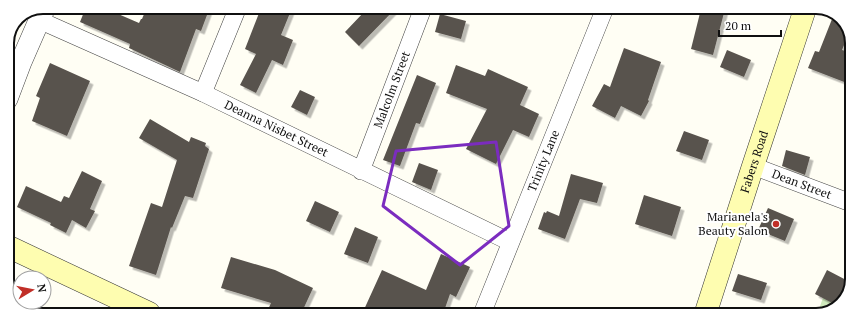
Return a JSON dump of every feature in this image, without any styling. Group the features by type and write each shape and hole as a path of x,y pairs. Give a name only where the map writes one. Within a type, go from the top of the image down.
{"main road":[{"name":"Fabers Road","path":"707,308 804,14"},
{"path":"14,249 138,308"}],"street":[{"path":"14,60 42,14"},
{"name":"Deanna Nisbet Street","path":"42,14 361,171 510,242"},
{"path":"203,93 236,14"},
{"name":"Malcolm Street","path":"361,171 421,14"},
{"name":"Trinity Lane","path":"484,308 603,14"},
{"name":"Dean Street","path":"753,166 845,201"}],"highlighted area":[{"path":"496,142 509,226 460,265 383,206 396,151"}],"green space":[{"path":"826,289 840,295 832,303 820,307"}],"building":[{"path":"83,14 118,14 139,23 144,14 207,14 201,31 196,29 180,72 129,48 130,44 80,22"},
{"path":"259,14 290,14 281,35 293,40 283,65 272,60 256,93 240,85 256,54 245,49"},
{"path":"362,14 390,14 359,46 345,32"},
{"path":"440,14 466,21 461,39 435,32"},
{"path":"700,14 724,14 713,55 691,49"},
{"path":"832,19 843,32 845,41 842,50 845,51 845,82 808,68 815,51 819,52"},
{"path":"624,48 661,62 648,100 649,101 641,116 621,106 615,118 592,106 604,84 610,87"},
{"path":"727,50 751,60 744,77 720,67"},
{"path":"50,63 90,81 67,136 32,121 40,98 36,96"},
{"path":"456,65 485,76 488,69 528,87 520,105 539,114 529,137 513,130 496,164 466,149 487,109 446,93"},
{"path":"417,75 436,83 420,124 416,123 400,166 383,160"},
{"path":"300,90 315,97 307,115 291,107"},
{"path":"150,119 189,142 191,137 206,143 205,146 209,149 193,198 185,196 172,228 171,227 156,275 129,266 151,203 162,207 177,160 139,138"},
{"path":"684,131 709,140 702,160 676,151"},
{"path":"786,150 810,157 805,175 782,166"},
{"path":"419,163 438,170 431,190 412,182"},
{"path":"82,171 102,181 90,209 95,211 86,228 72,220 66,233 50,225 51,223 17,207 26,186 61,202 64,196 69,198"},
{"path":"571,174 603,183 597,203 580,199 565,239 538,229 544,212 546,213 547,211 559,216"},
{"path":"644,195 681,207 672,236 635,224"},
{"path":"315,201 339,212 330,232 306,221"},
{"name":"Marianela's Beauty Salon","path":"768,208 794,219 785,241 758,230"},
{"path":"355,227 378,237 368,263 344,254"},
{"path":"441,254 470,267 456,297 450,294 445,308 365,308 382,270 426,290"},
{"path":"231,257 275,270 313,288 304,308 269,308 271,303 221,288"},
{"path":"827,270 845,279 842,292 832,303 815,294"},
{"path":"738,274 767,283 761,300 732,291"}],"place":[{"name":"Marianela's Beauty Salon","path":"776,224"}]}
